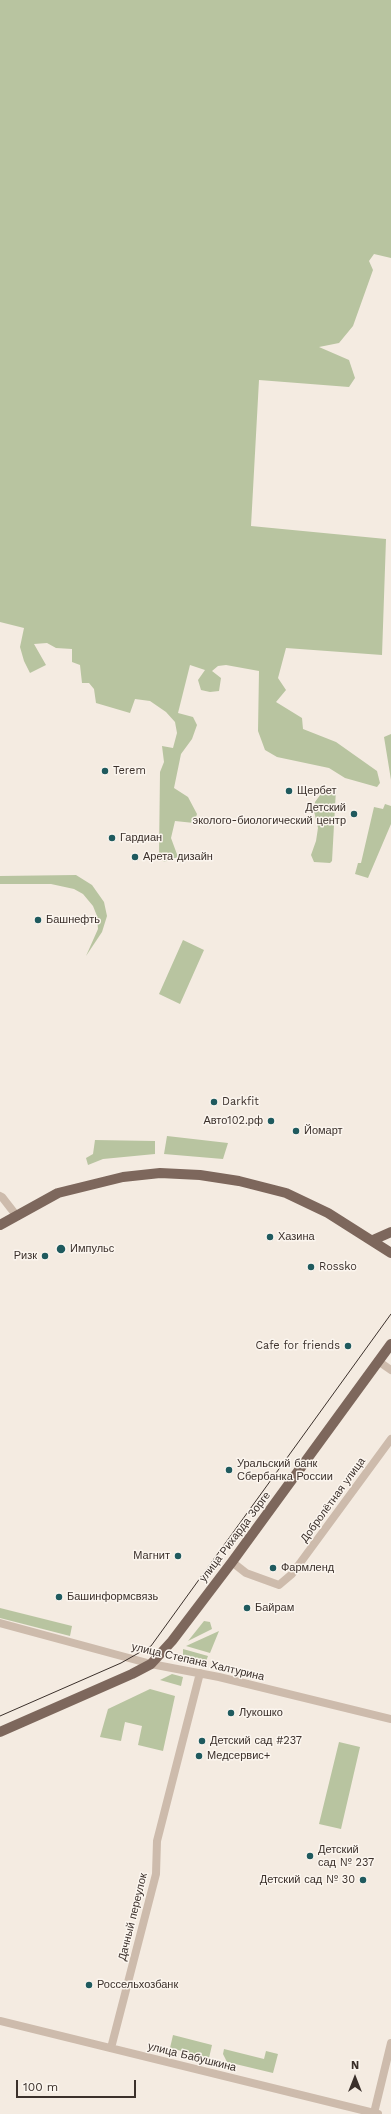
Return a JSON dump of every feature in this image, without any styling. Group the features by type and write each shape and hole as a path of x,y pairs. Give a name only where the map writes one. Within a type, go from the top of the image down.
{"main road":[{"path":"0,1225 58,1193 123,1177 160,1173 200,1175 239,1181 286,1193 328,1213 373,1240 391,1253"},
{"path":"373,1240 391,1232"},
{"name":"улица Рихарда Зорге","path":"0,1732 132,1674 151,1664 172,1641 232,1562 391,1344"}],"street":[{"path":"0,1196 16,1215"},
{"path":"378,1362 391,1370"},
{"name":"Добролётная улица","path":"232,1562 246,1573 279,1585 292,1574 391,1439"},
{"name":"улица Степана Халтурина","path":"0,1623 151,1664 200,1673 391,1719"},
{"name":"Дачный переулок","path":"111,2048 156,1874 158,1841 200,1673"},
{"name":"улица Бабушкина","path":"0,2020 376,2113"},
{"path":"376,2113 391,2043"}],"green space":[{"path":"0,0 391,0 391,258 374,254 369,261 373,270 353,326 339,343 319,347 349,360 355,378 349,387 259,380 251,526 386,539 382,655 286,648 278,678 286,690 276,702 302,718 303,729 336,742 377,771 380,783 377,787 345,778 329,768 277,757 265,750 258,731 259,671 226,665 218,666 212,671 221,678 219,691 210,692 201,690 198,680 205,670 190,665 178,713 193,717 197,725 192,739 181,754 174,788 188,797 197,814 194,823 175,821 171,838 178,857 164,862 159,855 160,772 164,762 162,746 173,748 177,733 175,722 166,712 150,701 135,699 130,713 96,703 94,689 89,683 82,683 80,665 72,662 72,649 56,648 47,643 34,644 46,665 30,673 24,661 20,647 24,628 0,622"},
{"path":"391,734 391,780 384,737"},
{"path":"326,787 336,789 332,861 330,863 314,862 311,855 316,841 318,828 314,811 315,802"},
{"path":"385,804 391,806 391,824 368,878 355,874 358,863 361,863 374,807 383,809"},
{"path":"76,875 92,885 104,902 107,916 102,932 86,956 98,929 97,916 93,906 83,894 74,889 51,884 0,884 0,876"},
{"path":"183,940 204,950 180,1004 159,994"},
{"path":"167,1136 228,1143 223,1159 164,1154"},
{"path":"95,1140 155,1141 155,1154 103,1159 88,1165 86,1158 93,1154"},
{"path":"0,1608 72,1626 70,1636 0,1618"},
{"path":"204,1621 210,1622 212,1629 188,1641"},
{"path":"219,1631 210,1653 186,1646"},
{"path":"183,1649 208,1656 205,1664 183,1657"},
{"path":"172,1674 183,1677 181,1686 160,1680"},
{"path":"150,1689 175,1696 163,1751 138,1745 142,1726 125,1722 121,1741 100,1737 108,1709"},
{"path":"339,1742 360,1747 341,1829 319,1824"},
{"path":"173,2035 212,2045 209,2058 170,2048"},
{"path":"224,2049 264,2059 266,2051 278,2054 273,2073 227,2062 223,2054"}],"tram line":[{"path":"0,1716 121,1663 151,1646 391,1314"}],"place":[{"name":"Terem","path":"105,771"},
{"name":"Щербет","path":"289,791"},
{"name":"Детский эколого-биологический центр","path":"354,814"},
{"name":"Гардиан","path":"112,838"},
{"name":"Арета дизайн","path":"135,857"},
{"name":"Башнефть","path":"38,920"},
{"name":"Darkfit","path":"214,1102"},
{"name":"Авто102.рф","path":"271,1121"},
{"name":"Йомарт","path":"296,1131"},
{"name":"Хазина","path":"270,1237"},
{"name":"Импульс","path":"61,1249"},
{"name":"Ризк","path":"45,1256"},
{"name":"Rossko","path":"311,1267"},
{"name":"Cafe for friends","path":"348,1346"},
{"name":"Уральский банк Сбербанка России","path":"229,1470"},
{"name":"Магнит","path":"178,1556"},
{"name":"Фармленд","path":"273,1568"},
{"name":"Башинформсвязь","path":"59,1597"},
{"name":"Байрам","path":"247,1608"},
{"name":"Лукошко","path":"231,1713"},
{"name":"Детский сад #237","path":"202,1741"},
{"name":"Медсервис+","path":"199,1756"},
{"name":"Детский сад № 237","path":"310,1856"},
{"name":"Детский сад № 30","path":"363,1880"},
{"name":"Россельхозбанк","path":"89,1985"}]}
